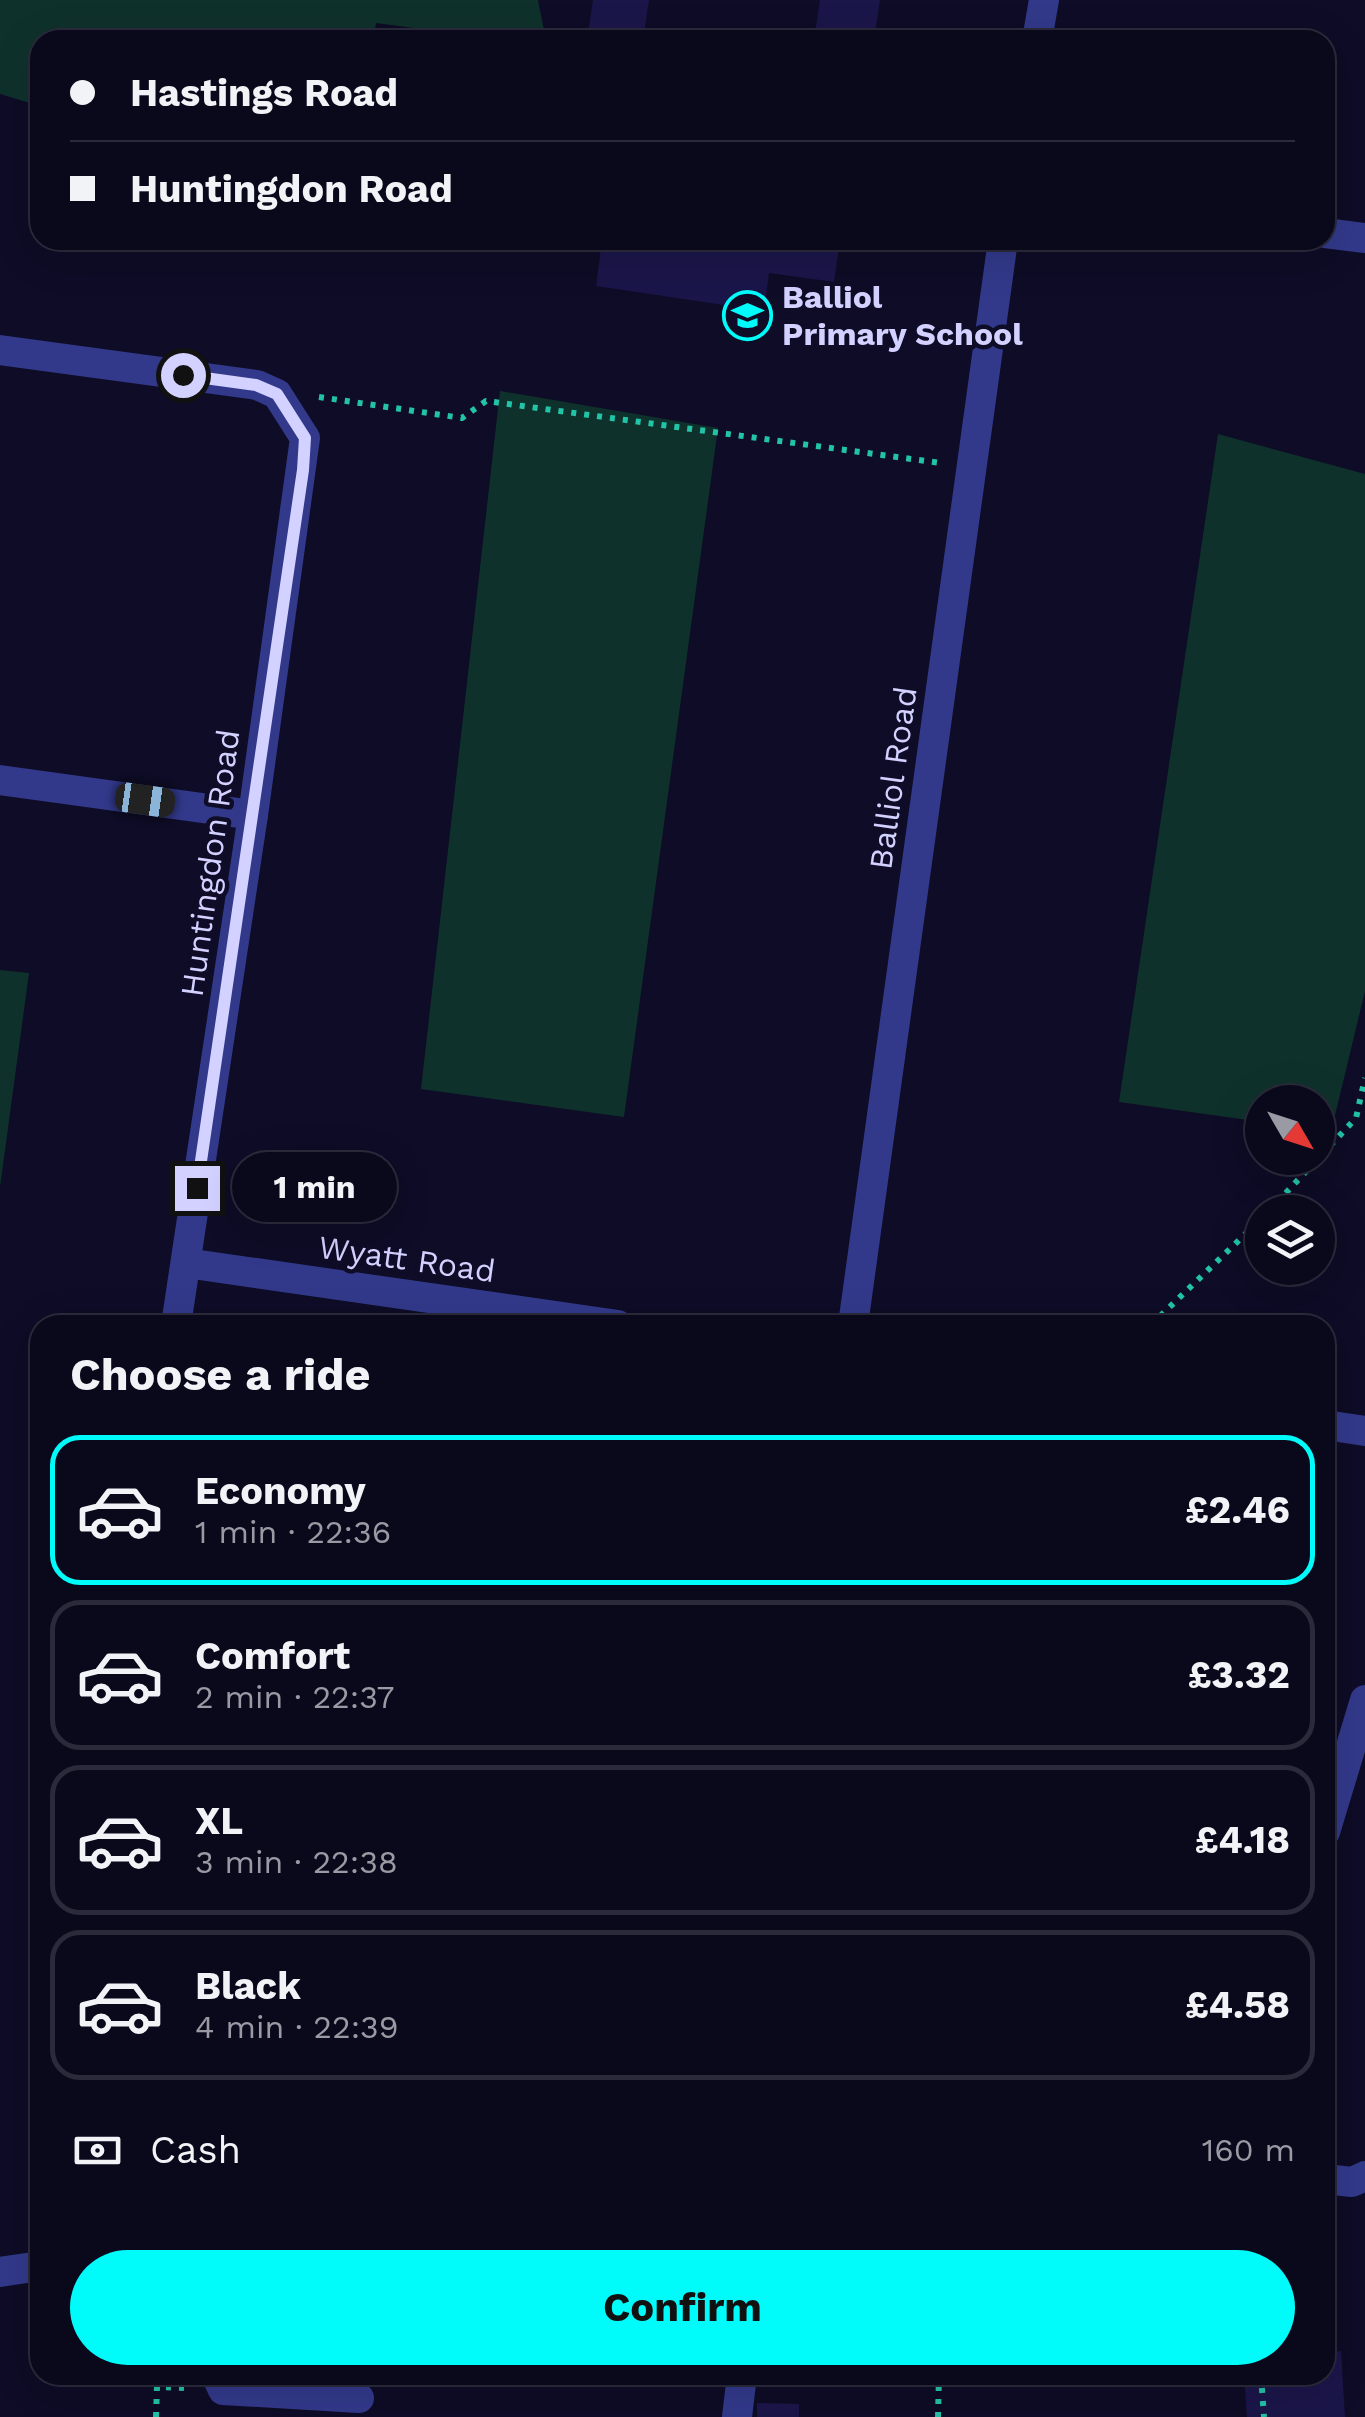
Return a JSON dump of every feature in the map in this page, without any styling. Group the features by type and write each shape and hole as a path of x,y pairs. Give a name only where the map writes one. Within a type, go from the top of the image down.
{"street":[{"path":"1038,30 1044,0"},
{"path":"1335,234 1365,238"},
{"name":"Balliol Road","path":"854,1315 1002,250"},
{"path":"0,350 256,385 277,394 291,414"},
{"name":"Huntingdon Road","path":"178,1315 303,470 305,438 291,414"},
{"path":"0,780 253,815"},
{"name":"Wyatt Road","path":"186,1263 548,1315"},
{"path":"1335,1426 1365,1430"},
{"path":"1335,1799 1365,1700"},
{"path":"1335,2180 1352,2182 1365,2176"},
{"path":"0,2272 30,2268"},
{"path":"246,2385 359,2398"},
{"path":"737,2417 741,2385"}],"path":[{"path":"291,414 316,396 462,418 486,401 972,467"},
{"path":"1284,1195 1356,1118 1365,1078"},
{"path":"1161,1315 1245,1234"},
{"path":"156,2417 158,2387 183,2385"},
{"path":"938,2417 939,2385"},
{"path":"1262,2385 1264,2417"}],"green space":[{"path":"0,0 538,0 544,30 429,30 376,23 375,30 30,30 30,103 0,94"},
{"path":"500,391 718,428 624,1117 421,1089"},
{"path":"1218,434 1365,474 1365,991 1335,1115 1335,1085 1245,1085 1245,1120 1119,1102"},
{"path":"0,970 29,973 0,1187"}],"building":[{"path":"593,0 649,0 644,30 588,30"},
{"path":"820,0 880,0 876,30 816,30"},
{"path":"601,250 839,250 834,282 769,273 764,311 596,286"},
{"path":"1341,2351 1345,2417 1247,2417 1245,2385 1335,2385 1335,2352"},
{"path":"757,2403 799,2404 799,2417 757,2417"}],"place":[{"name":"Balliol Primary School","path":"747,315"}],"route":[{"path":"183,375 256,385 277,394 305,438 197,1188"}]}
